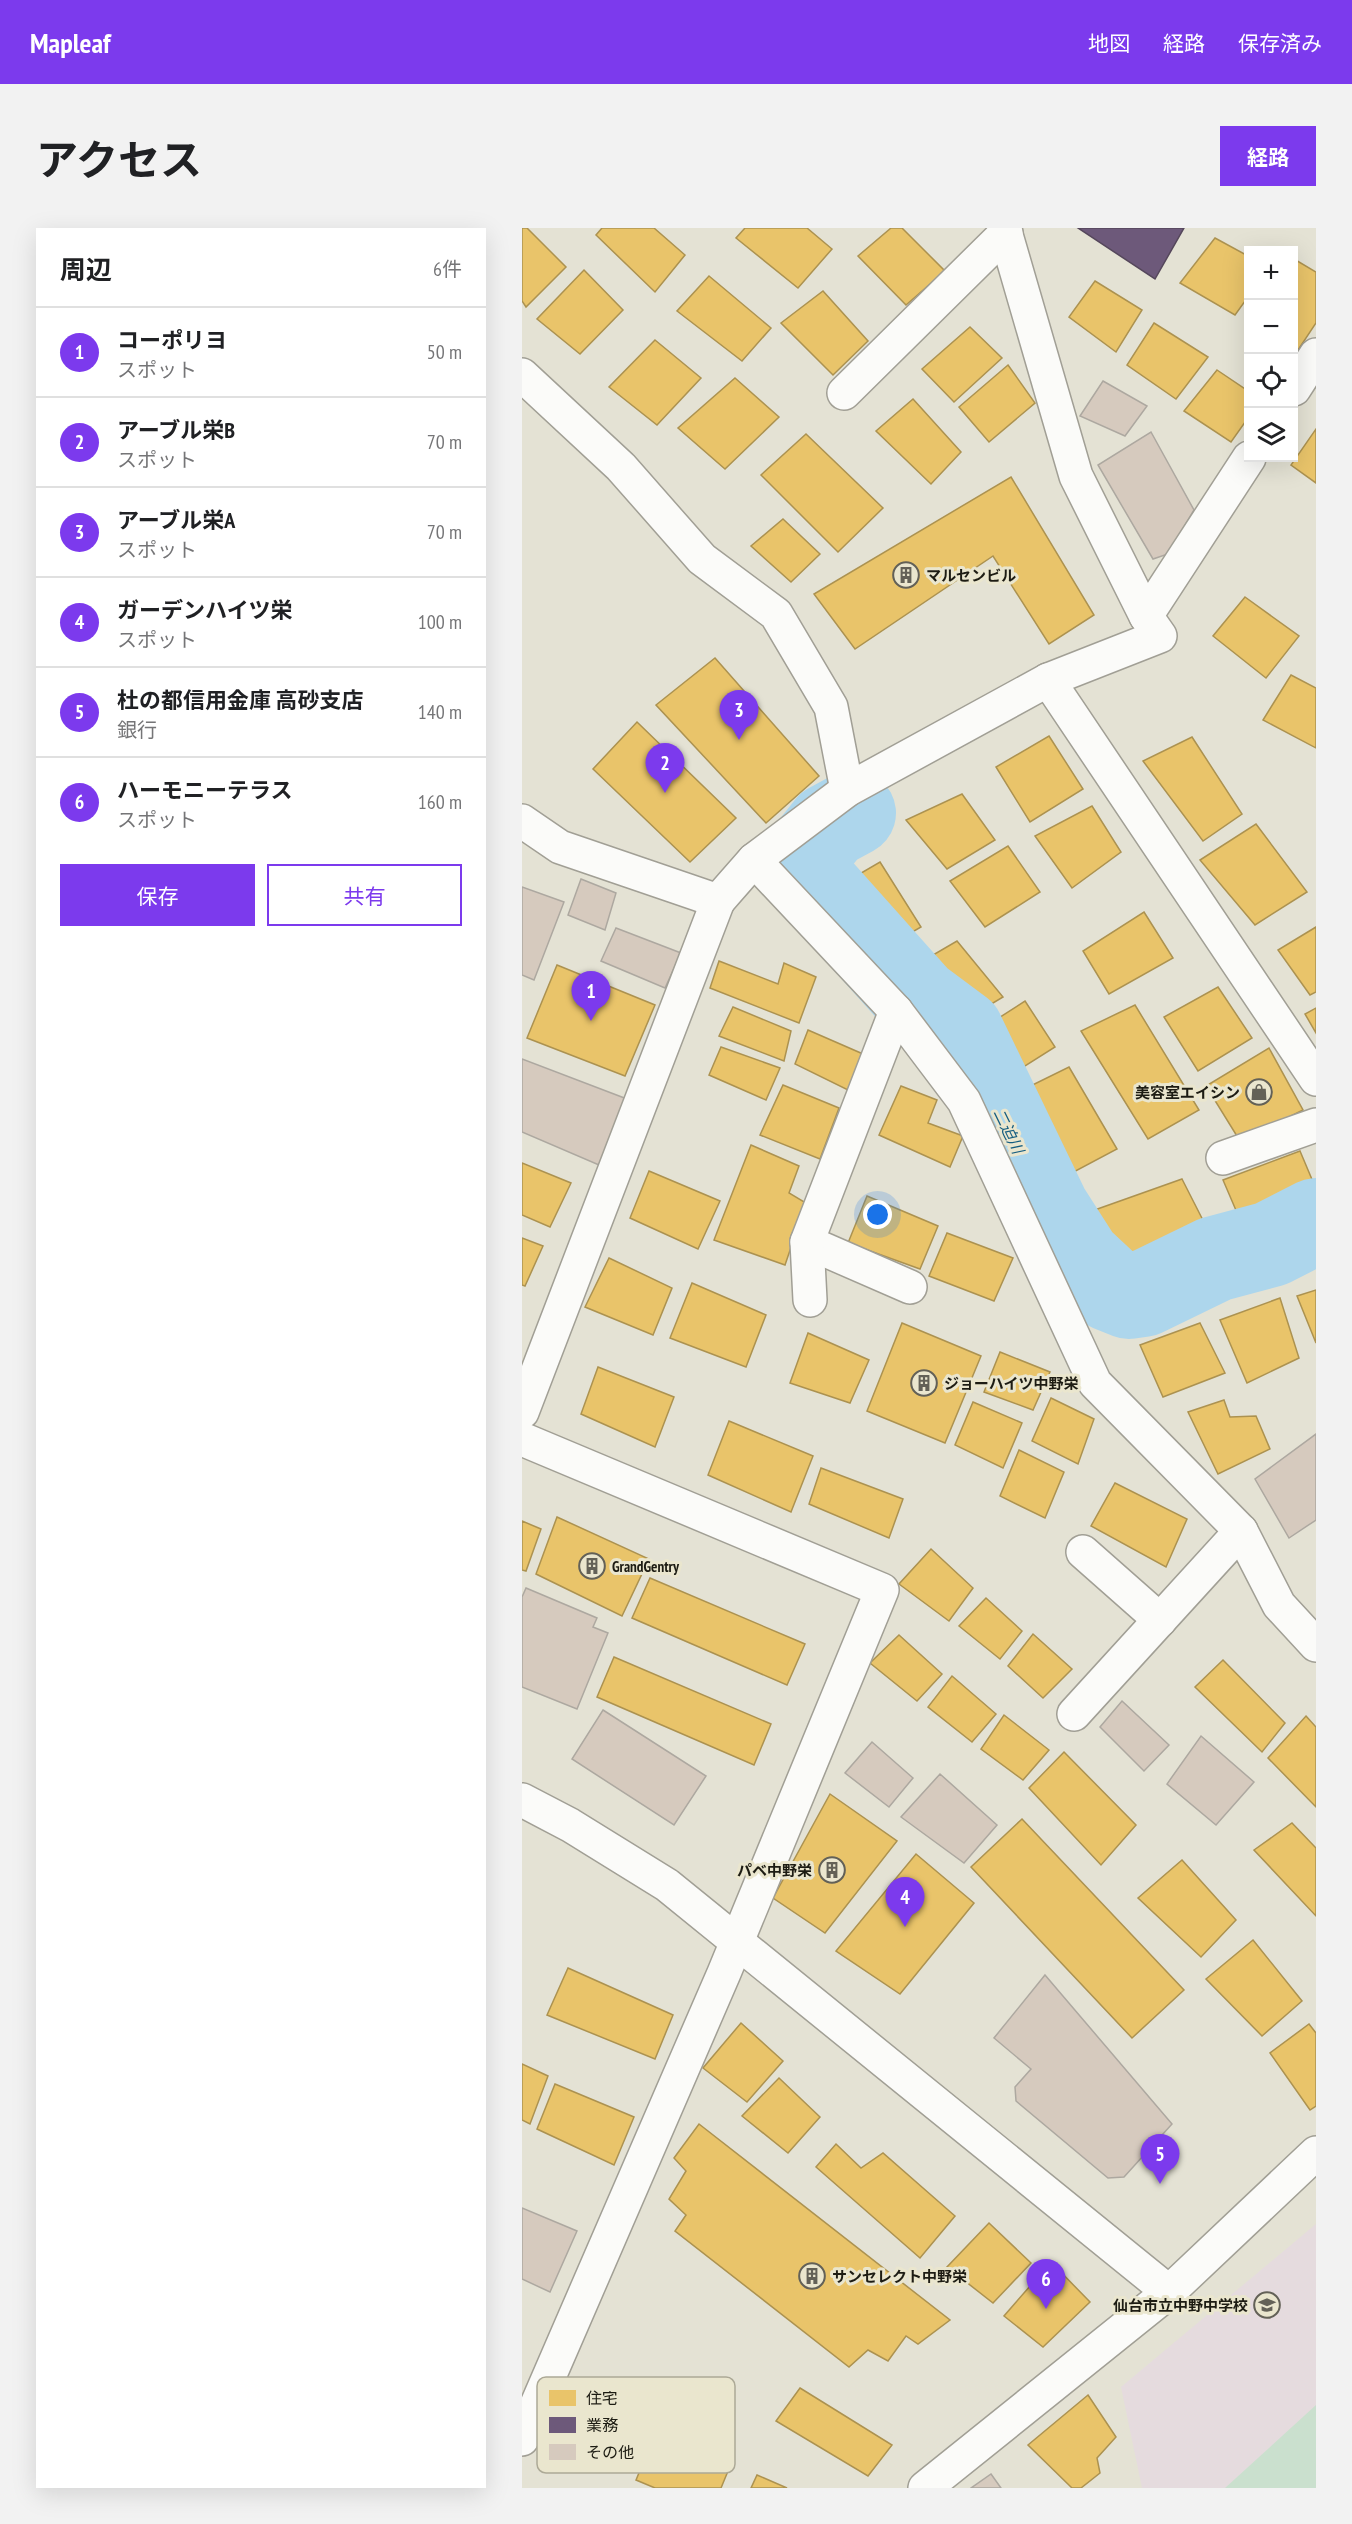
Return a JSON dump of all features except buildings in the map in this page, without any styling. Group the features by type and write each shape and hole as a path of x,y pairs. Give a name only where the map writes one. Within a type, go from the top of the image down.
{"street":[{"path":"522,1412 718,901 754,860 847,790 1048,680 1160,636 1146,616 1076,476 1005,230 844,393"},
{"path":"1298,382 1316,355"},
{"path":"522,375 621,467 702,559 776,614 831,707 847,790"},
{"path":"1146,616 1246,462"},
{"path":"1048,680 1316,1079"},
{"path":"522,821 560,847 718,901"},
{"path":"754,860 896,1011 964,1101 1095,1383 1241,1531 1279,1605 1316,1645"},
{"path":"810,1300 807,1242 896,1011"},
{"path":"1223,1158 1316,1125"},
{"path":"807,1242 910,1287"},
{"path":"522,1439 882,1590 737,1942 549,2377"},
{"path":"1074,1714 1241,1531"},
{"path":"1083,1552 1160,1620"},
{"path":"522,1800 570,1825 667,1885 1168,2292"},
{"path":"925,2488 1168,2292 1316,2153"},
{"path":"522,2439 537,2404"}],"shaded area":[{"name":"仙台市立中野中学校","path":"1316,2224 1316,2488 1142,2488 1121,2387"}],"green space":[{"path":"1316,2405 1316,2488 1225,2488"}],"waterway":[{"name":"二迫川","path":"853,813 829,826 809,851 810,879 918,1000 961,1032 1047,1210 1079,1260 1109,1288 1129,1296 1143,1294 1215,1259 1271,1244 1316,1221"}],"place":[{"name":"マルセンビル","path":"906,575"},
{"name":"アーブル栄A","path":"739,740"},
{"name":"アーブル栄B","path":"665,793"},
{"name":"コーポリヨ","path":"591,1021"},
{"name":"美容室エイシン","path":"1259,1092"},
{"name":"ジョーハイツ中野栄","path":"924,1383"},
{"name":"GrandGentry","path":"592,1566"},
{"name":"パベ中野栄","path":"832,1870"},
{"name":"ガーデンハイツ栄","path":"905,1927"},
{"name":"杜の都信用金庫 高砂支店","path":"1160,2184"},
{"name":"サンセレクト中野栄","path":"812,2276"},
{"name":"仙台市立中野中学校","path":"1267,2305"},
{"name":"ハーモニーテラス","path":"1046,2309"}]}
